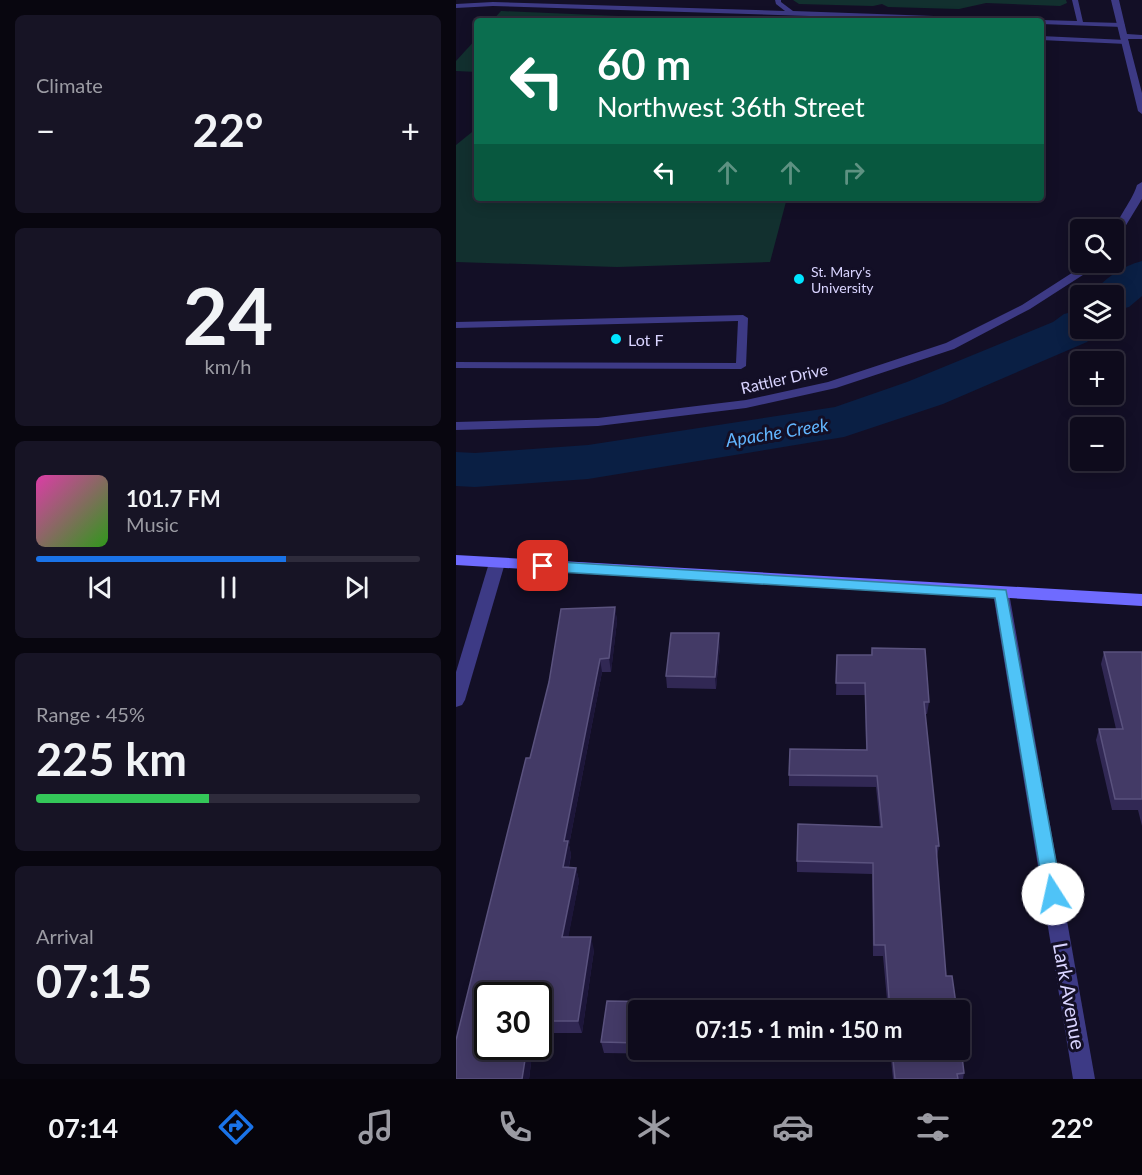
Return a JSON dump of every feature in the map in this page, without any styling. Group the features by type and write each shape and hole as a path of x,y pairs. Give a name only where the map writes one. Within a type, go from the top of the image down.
{"main road":[{"path":"456,560 1142,600"}],"street":[{"path":"1115,0 1139,88 1142,111"},
{"path":"1126,39 1142,37"},
{"path":"1124,220 1139,196 1142,185"},
{"name":"Rattler Drive","path":"456,426 598,422 746,404 831,385 950,346 1026,307 1079,273"},
{"path":"456,700 497,563"},
{"name":"Lark Avenue","path":"1001,593 1084,1079"}],"lane":[{"path":"778,0 777,3 792,13"},
{"path":"1075,0 1080,23"},
{"path":"456,6 493,4 934,18"},
{"path":"1044,22 1122,25"},
{"path":"1044,38 1126,39"},
{"path":"456,325 743,318 741,366 456,365"}],"green space":[{"path":"793,0 1066,0 1067,3 1060,6 986,3 959,9 888,7 882,4 873,6 799,4"},
{"path":"501,11 665,18 495,18"},
{"path":"474,41 474,72 456,71 456,61"},
{"path":"474,130 474,201 786,201 770,262 617,267 456,262 456,145"}],"building":[{"path":"615,607 609,658 600,659 564,841 568,841 563,867 576,868 562,937 591,937 578,1021 552,1021 552,982 474,982 474,1060 525,1060 522,1079 456,1079 456,1040 526,758 530,758 549,682 561,609"},
{"path":"671,633 719,633 715,677 666,676"},
{"path":"872,648 925,649 929,702 924,702 939,846 936,846 946,976 952,976 955,1000 889,1000 885,945 874,945 873,863 797,861 798,824 882,827 877,776 789,775 790,749 867,750 865,683 836,683 837,655 872,655"},
{"path":"1104,652 1142,652 1142,799 1115,799 1099,729 1123,729"},
{"path":"607,1001 628,1001 628,1043 601,1042"},
{"path":"893,1060 962,1060 964,1073 957,1074 958,1079 895,1079"}],"waterway":[{"name":"Apache Creek","path":"1124,288 1142,274"},
{"name":"Apache Creek","path":"456,469 475,470 588,462 844,421 925,393 1070,332"}],"place":[{"name":"St. Mary's University","path":"799,279"},
{"name":"Lot F","path":"616,339"}],"route":[{"path":"543,566 1001,593 1053,894"}]}
